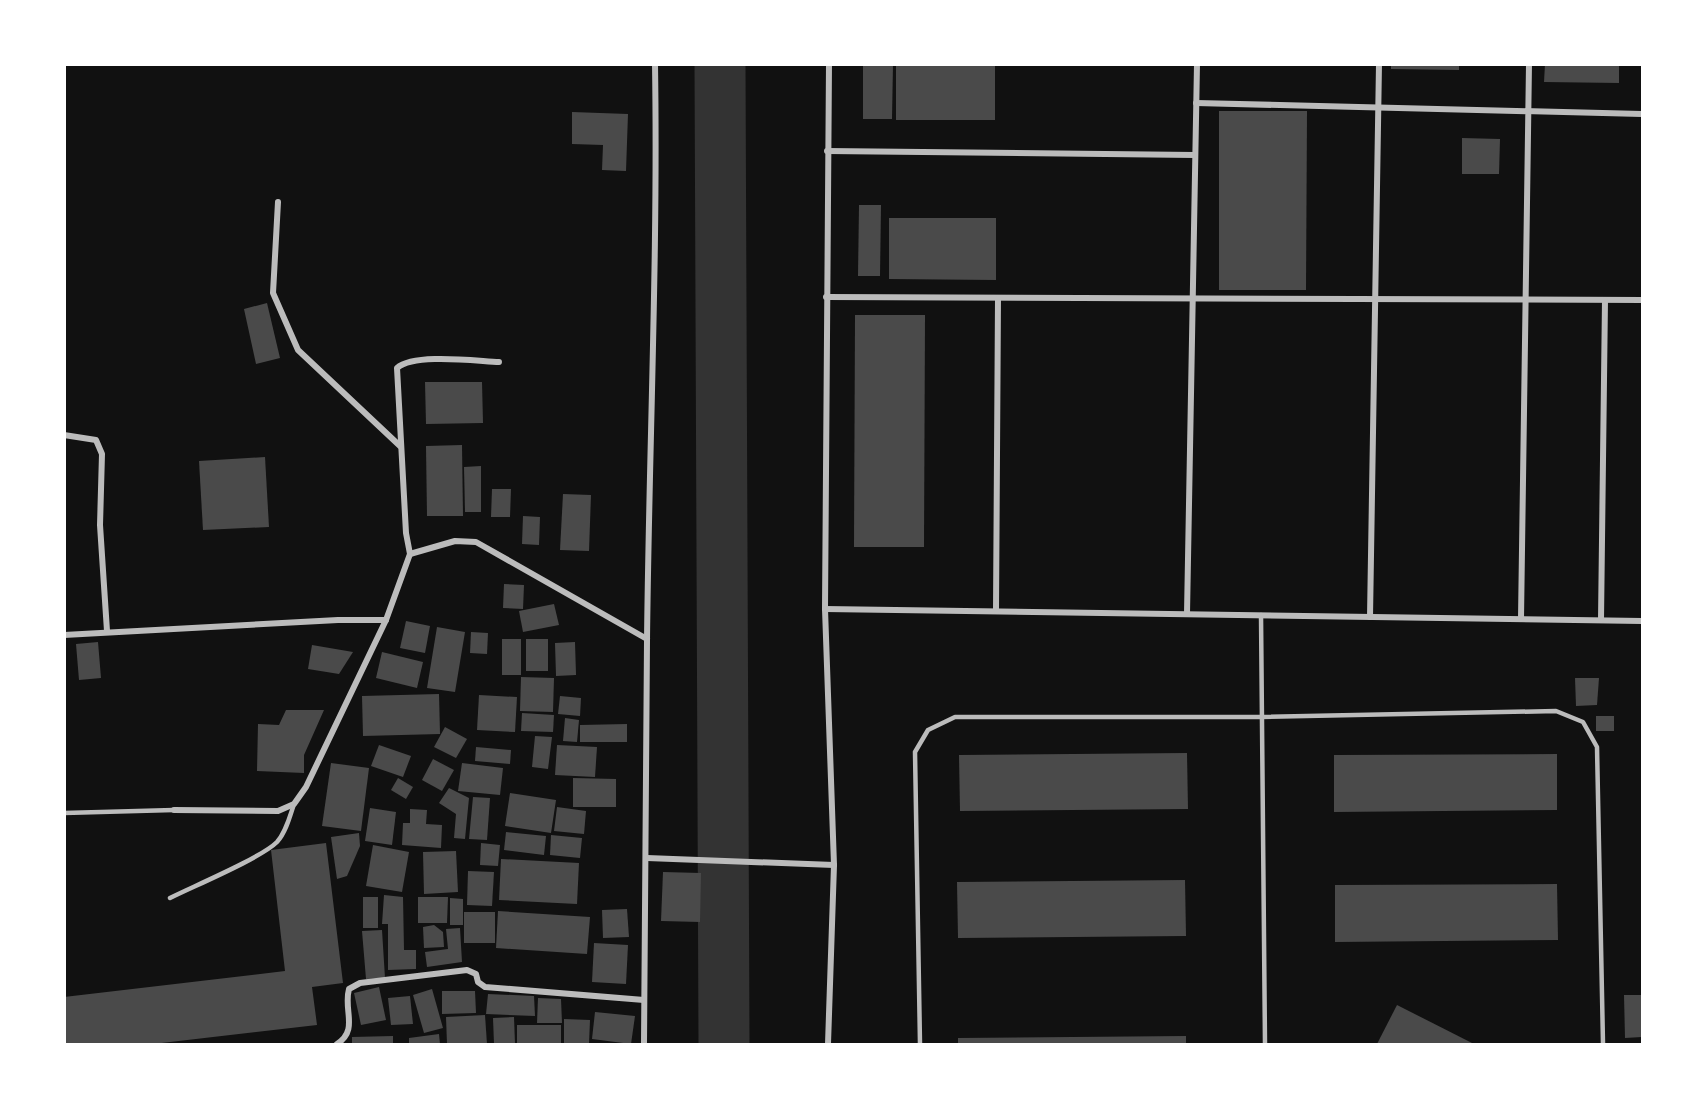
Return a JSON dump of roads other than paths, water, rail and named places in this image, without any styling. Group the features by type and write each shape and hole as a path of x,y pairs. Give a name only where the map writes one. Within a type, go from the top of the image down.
{"street":[{"path":"644,1044 647,639 656,284 655,64"},
{"path":"828,1044 834,864 825,609 829,64"},
{"path":"1187,614 1197,64"},
{"path":"1370,617 1379,64"},
{"path":"1521,619 1529,64"},
{"path":"1196,103 1642,114"},
{"path":"827,151 1195,155"},
{"path":"278,202 273,293 298,350 400,446"},
{"path":"826,297 1642,300"},
{"path":"996,611 998,299"},
{"path":"1601,620 1605,300"},
{"path":"174,810 278,811 294,804 306,788 386,620 410,554 400,446 396,368 403,363 419,360 499,362"},
{"path":"64,435 96,440 102,454 100,525 107,631"},
{"path":"410,554 456,541 476,542 647,639"},
{"path":"825,609 1642,621"},
{"path":"64,635 107,631 386,620"},
{"path":"647,858 834,864"},
{"path":"337,1044 348,1035 350,1028 347,998 349,989 360,983 467,970 476,974 478,982 485,987 644,999"}],"lane":[{"path":"1261,615 1265,1044"},
{"path":"920,1044 915,752 928,730 955,717 1261,717 1556,711 1583,722 1597,747 1603,1044"},
{"path":"170,898 261,853 277,842 288,822 294,804"},
{"path":"64,813 174,810"}],"waterway":[{"path":"720,64 724,1044"}]}
